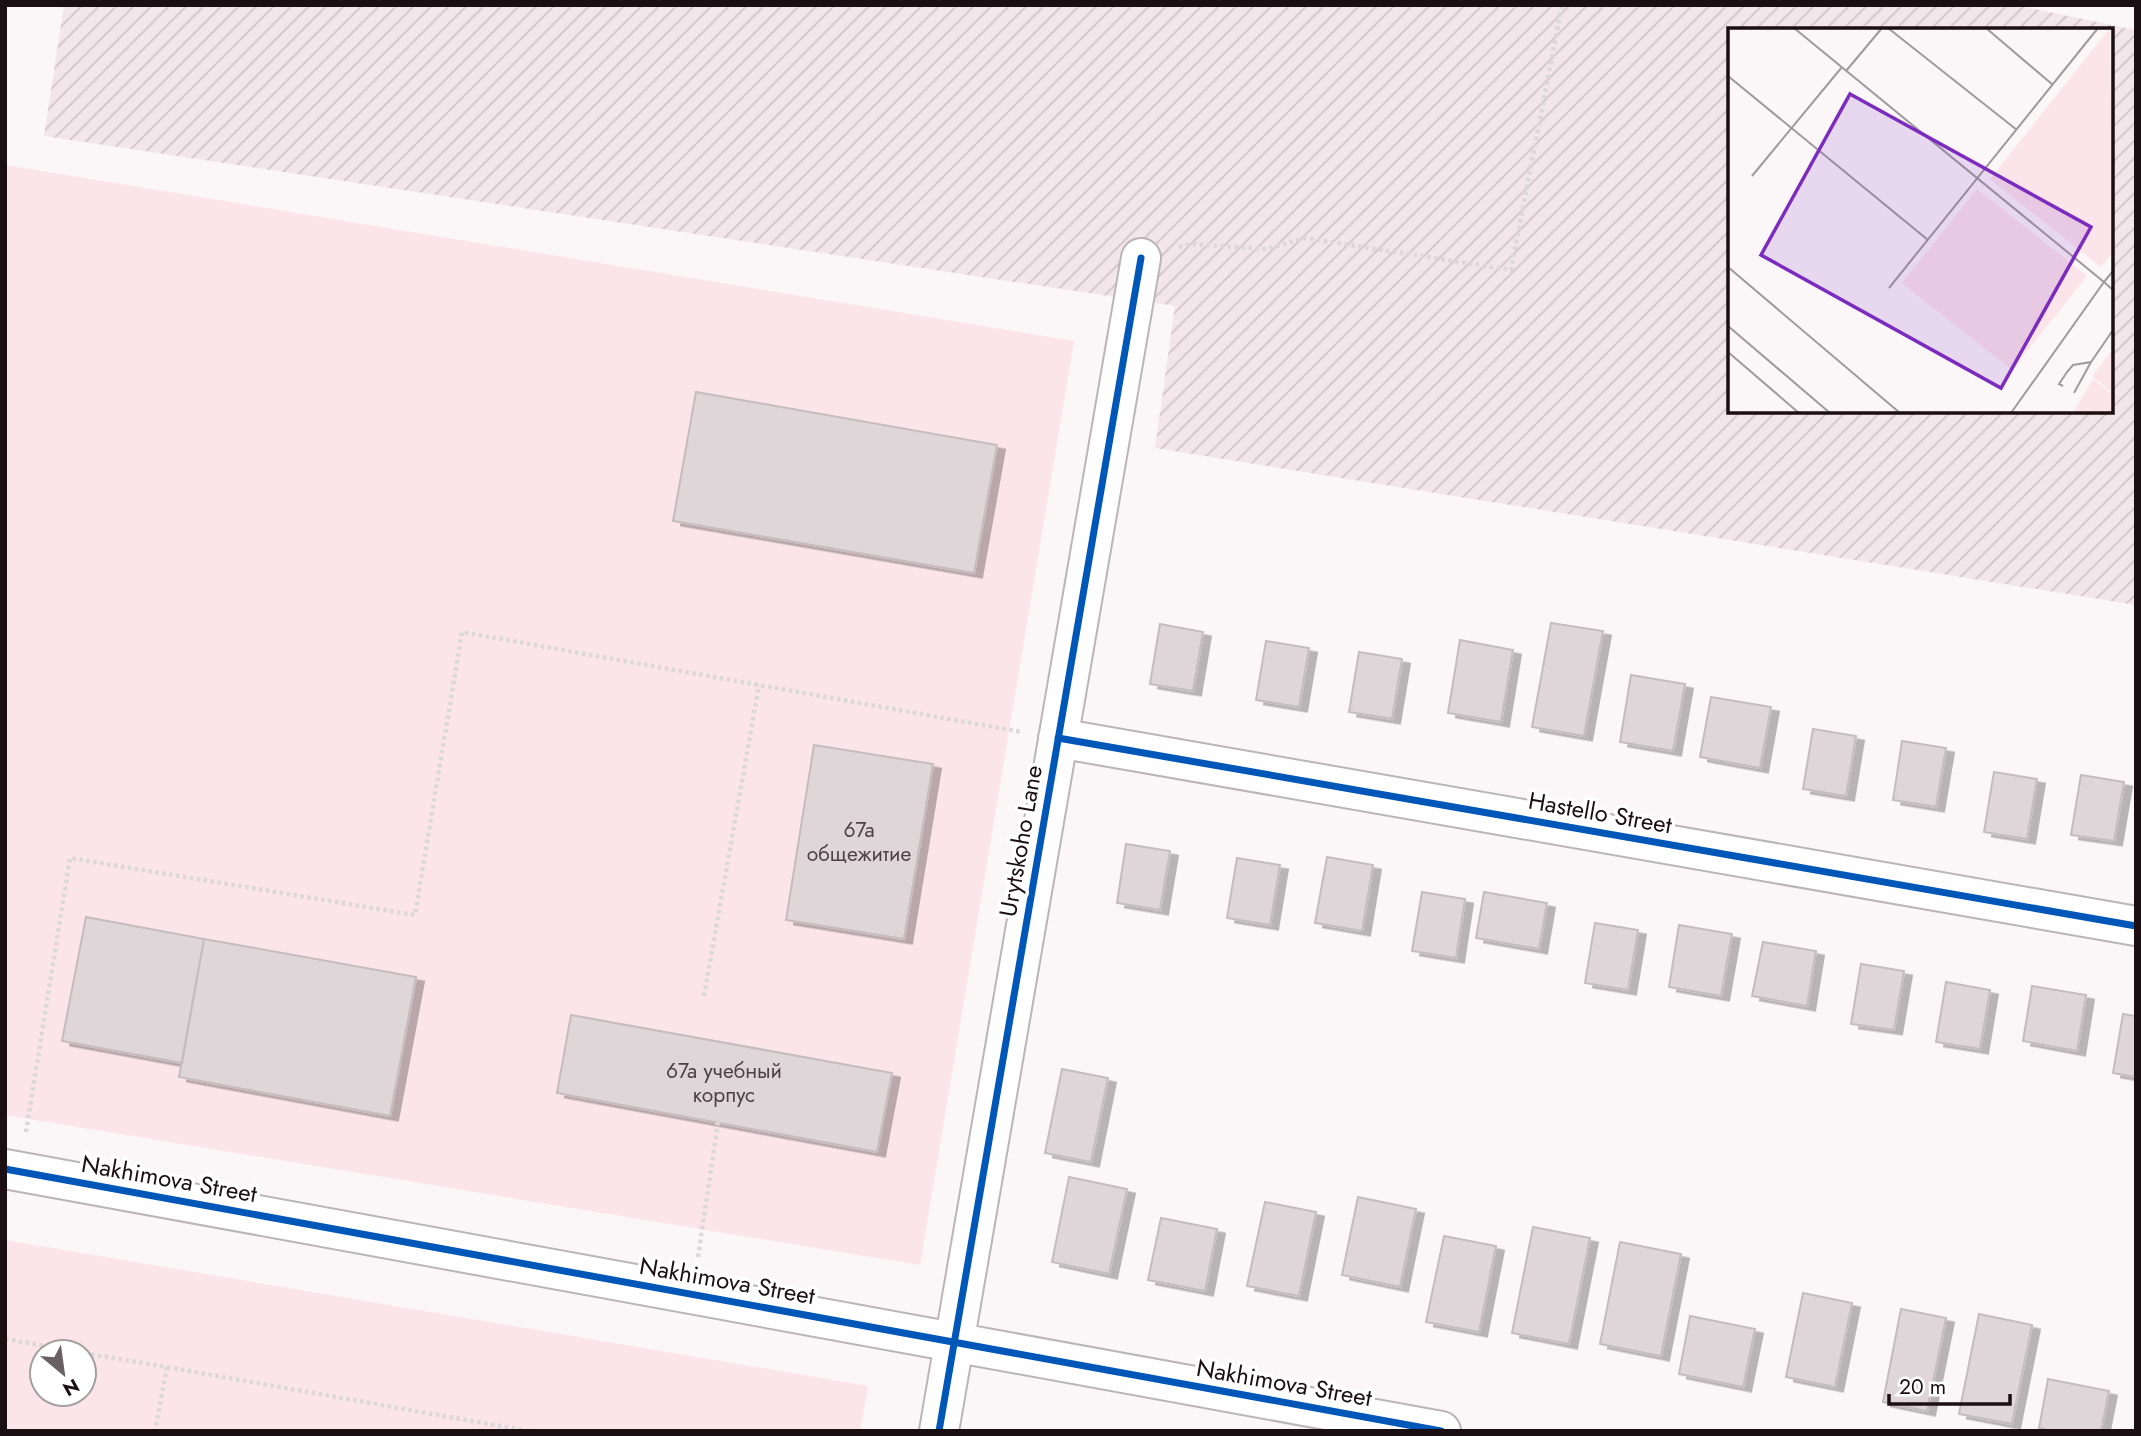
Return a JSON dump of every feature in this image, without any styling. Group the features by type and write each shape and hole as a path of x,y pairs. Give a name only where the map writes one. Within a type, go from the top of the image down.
{"street":[{"name":"Urytskoho Lane","path":"939,1431 1141,258"},
{"name":"Hastello Street","path":"1058,738 2136,926"},
{"name":"Nakhimova Street","path":"12,1170 1441,1431"}],"path":[{"path":"1141,258 1191,244 1267,249 1305,237 1511,270 1562,5"},
{"path":"12,1170 70,858 415,915 462,632 1058,738"},
{"path":"704,996 759,685"},
{"path":"692,1294 718,1122"},
{"path":"5,1339 28,1343"},
{"path":"98,1355 528,1431"},
{"path":"155,1431 167,1367"}],"shaded area":[{"path":"64,5 2015,5 2136,30 2136,605 1155,448 1175,306 44,136"},
{"path":"5,165 1074,341 920,1265 5,1115"},
{"path":"5,1240 868,1386 860,1431 5,1431"}],"building":[{"path":"696,392 997,445 974,573 673,521"},
{"path":"1551,623 1603,631 1584,736 1532,727"},
{"path":"1160,624 1203,632 1193,691 1150,684"},
{"path":"1460,640 1513,650 1501,722 1448,713"},
{"path":"1266,641 1309,648 1299,707 1256,700"},
{"path":"1359,652 1402,659 1392,719 1349,712"},
{"path":"1631,675 1685,684 1673,751 1620,742"},
{"path":"1711,697 1771,707 1760,768 1700,757"},
{"path":"1813,729 1856,736 1846,796 1803,789"},
{"path":"1902,741 1946,748 1936,807 1893,800"},
{"path":"814,745 933,764 904,939 786,920"},
{"path":"1994,772 2037,779 2027,839 1984,832"},
{"path":"2081,775 2124,782 2114,841 2071,835"},
{"path":"1126,844 1170,851 1160,910 1117,903"},
{"path":"1327,857 1373,865 1362,931 1315,923"},
{"path":"1237,858 1280,865 1270,925 1227,918"},
{"path":"1422,892 1465,899 1456,958 1412,951"},
{"path":"1484,892 1547,903 1539,949 1476,938"},
{"path":"86,917 204,939 182,1063 62,1041"},
{"path":"1595,923 1638,930 1628,990 1585,983"},
{"path":"1679,925 1732,934 1721,996 1669,987"},
{"path":"204,939 416,977 390,1116 179,1077"},
{"path":"1763,942 1816,951 1807,1006 1752,996"},
{"path":"1861,964 1904,971 1894,1030 1851,1024"},
{"path":"1946,982 1990,990 1980,1049 1936,1042"},
{"path":"2032,986 2086,995 2077,1051 2023,1041"},
{"path":"2123,1014 2136,1016 2136,1077 2113,1073"},
{"path":"571,1015 892,1073 877,1152 557,1093"},
{"path":"1062,1069 1108,1078 1091,1162 1045,1153"},
{"path":"1069,1177 1127,1189 1109,1274 1052,1262"},
{"path":"1358,1197 1416,1209 1400,1287 1342,1275"},
{"path":"1265,1202 1316,1212 1299,1296 1247,1286"},
{"path":"1161,1218 1217,1229 1205,1291 1148,1280"},
{"path":"1533,1227 1590,1238 1569,1344 1512,1333"},
{"path":"1444,1236 1496,1246 1479,1332 1426,1322"},
{"path":"1620,1242 1681,1254 1661,1356 1600,1344"},
{"path":"1803,1293 1852,1303 1835,1387 1786,1377"},
{"path":"1901,1309 1946,1318 1927,1411 1883,1402"},
{"path":"1979,1314 2032,1325 2012,1424 1959,1414"},
{"path":"1690,1316 1755,1329 1743,1387 1679,1374"},
{"path":"2048,1379 2109,1391 2101,1431 2051,1431 2039,1428"}],"cycle path":[{"path":"939,1431 1141,258"},
{"path":"1058,738 2136,926"},
{"path":"5,1169 1441,1431"}]}
